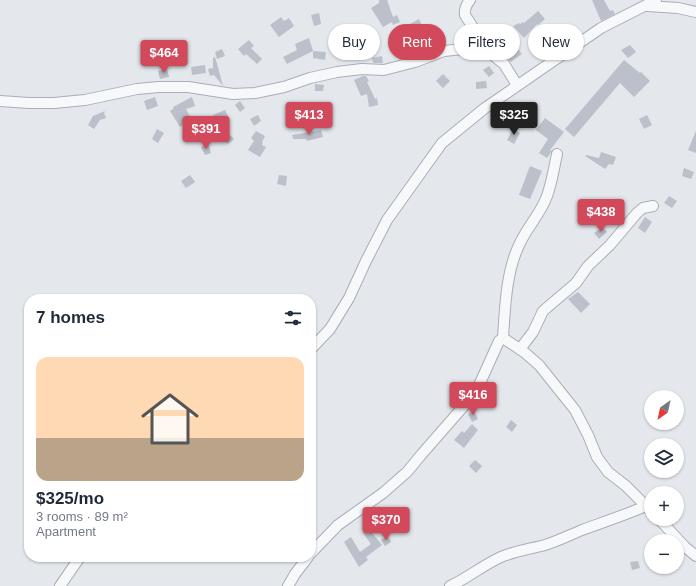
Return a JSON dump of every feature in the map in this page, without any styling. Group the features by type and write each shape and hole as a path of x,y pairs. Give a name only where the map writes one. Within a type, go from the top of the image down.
{"street":[{"path":"470,0 464,11 471,24"},
{"path":"316,343 330,328 349,298 387,220 442,143 485,108 601,28 656,0"},
{"path":"643,6 678,8 696,12"},
{"path":"0,101 54,103 85,100 137,89 159,87 188,87 233,94 256,93 284,87 310,78 337,72 362,69 384,70 415,62 444,51 454,50"},
{"path":"499,60 504,64 517,85"},
{"path":"503,338 511,267 520,242 537,216 547,196 557,154"},
{"path":"520,349 533,332 543,311 576,283 588,266 610,245 637,212 643,208 653,206"},
{"path":"503,338 520,349 539,365 575,410 597,457 608,472 626,486 644,505"},
{"path":"316,549 338,525 383,493 407,472 476,392 498,341 503,338"},
{"path":"450,586 474,574 489,563 501,557 525,549 544,545 644,510"},
{"path":"666,526 685,547 696,556"},
{"path":"60,586 77,562"},
{"path":"288,586 304,562"}],"building":[{"path":"379,0 387,0 393,17 397,15 400,22 393,24 392,22 383,27 371,8 379,3"},
{"path":"592,0 604,0 610,11 613,10 615,14 601,21"},
{"path":"538,11 545,19 539,24 528,24 528,34 524,38 520,34 520,24 523,22 524,23"},
{"path":"319,13 321,24 314,26 311,15"},
{"path":"281,17 284,21 289,18 294,26 279,37 270,25"},
{"path":"419,19 421,24 410,24"},
{"path":"309,38 313,51 287,64 283,57 297,50 295,44"},
{"path":"249,40 254,46 251,48 262,59 257,64 246,54 244,56 238,49"},
{"path":"630,45 636,52 628,58 621,50"},
{"path":"222,49 225,56 217,59 215,52"},
{"path":"313,51 326,52 325,60 313,58"},
{"path":"380,56 382,56 383,63 373,63 372,60 380,60"},
{"path":"215,57 223,86 214,75 210,76 208,69 213,68 213,58"},
{"path":"624,60 640,73 641,72 650,81 634,97 620,83 574,137 565,129"},
{"path":"205,65 206,73 192,75 191,67"},
{"path":"489,66 494,73 489,77 483,70"},
{"path":"167,69 169,77 160,79 158,71"},
{"path":"443,74 450,81 443,88 436,81"},
{"path":"366,76 369,81 367,82 375,99 377,98 378,105 369,107 367,94 361,96 354,80"},
{"path":"486,81 487,88 476,89 476,82"},
{"path":"315,84 324,85 323,91 315,91"},
{"path":"155,97 158,106 147,110 144,101"},
{"path":"192,97 195,106 186,109 192,120 180,127 170,111 174,108 173,107"},
{"path":"240,101 245,108 240,112 235,105"},
{"path":"225,110 229,118 217,124 213,115"},
{"path":"105,111 104,113 106,118 100,120 94,129 88,125 93,116"},
{"path":"258,115 261,121 254,126 250,119"},
{"path":"647,115 652,125 644,129 639,119"},
{"path":"545,118 564,132 550,150 552,151 547,158 539,153 548,139 536,130"},
{"path":"157,129 164,133 158,143 152,139"},
{"path":"513,129 520,133 514,144 507,140"},
{"path":"321,130 323,137 307,141 306,139 293,139 292,135"},
{"path":"256,131 265,136 262,145 266,147 260,157 248,150 254,141 251,138"},
{"path":"696,131 696,153 688,150"},
{"path":"229,134 234,139 228,144 224,141 224,138"},
{"path":"208,144 211,153 205,155 201,147"},
{"path":"601,152 616,157 613,165 609,164 605,169 585,156 599,158"},
{"path":"530,166 542,171 530,199 519,195"},
{"path":"684,168 694,172 691,179 682,176"},
{"path":"190,175 195,182 186,188 181,181"},
{"path":"279,175 287,176 286,186 277,184"},
{"path":"669,196 677,201 672,208 664,203"},
{"path":"645,217 652,222 645,233 638,228"},
{"path":"603,227 607,232 599,239 594,233"},
{"path":"578,292 590,304 581,313 568,299"},
{"path":"474,411 478,419 472,422 468,414"},
{"path":"511,420 517,425 512,432 506,427"},
{"path":"472,424 478,430 464,448 454,440 462,431 464,433"},
{"path":"475,460 482,466 476,473 469,466"},
{"path":"369,529 382,545 366,557 368,560 359,567 344,542 351,537 360,552 371,544 363,533"},
{"path":"388,536 391,542 385,546 381,540"},
{"path":"638,561 640,568 632,570 630,562"}]}
